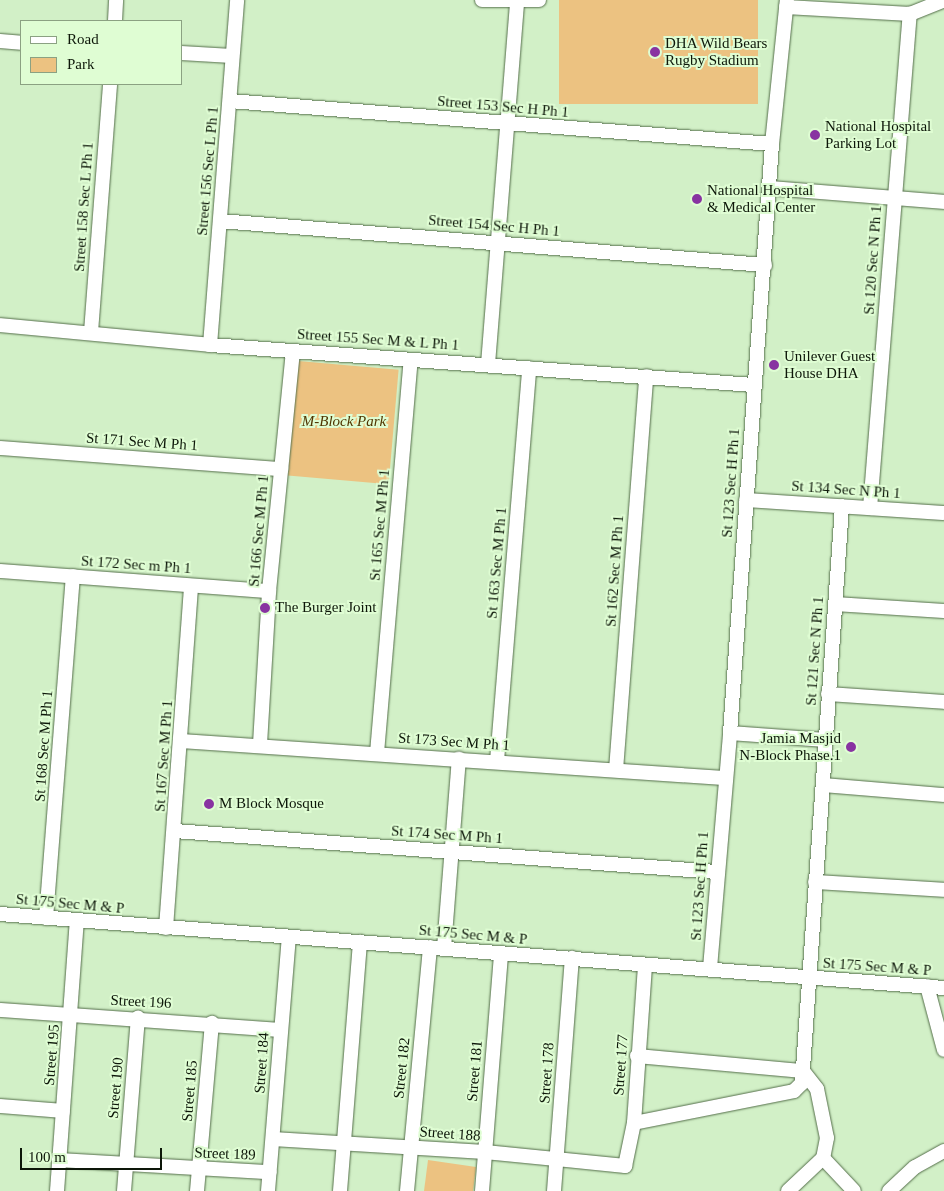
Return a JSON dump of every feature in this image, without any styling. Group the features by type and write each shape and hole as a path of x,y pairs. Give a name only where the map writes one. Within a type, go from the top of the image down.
{"street":[{"path":"115,20 116,0"},
{"name":"Street 156 Sec L Ph 1","path":"210,345 237,0"},
{"path":"482,0 539,0"},
{"path":"787,3 855,5 910,14 928,4 944,0"},
{"path":"488,364 506,124 508,1"},
{"name":"St 123 Sec H Ph 1","path":"710,968 724,778 730,733 754,385 771,188 772,144 787,3"},
{"name":"St 120 Sec N Ph 1","path":"870,508 910,14"},
{"path":"0,41 20,42"},
{"path":"182,53 232,56"},
{"name":"Street 158 Sec L Ph 1","path":"91,332 110,85"},
{"name":"Street 153 Sec H Ph 1","path":"230,101 772,144"},
{"path":"771,188 944,202"},
{"name":"Street 154 Sec H Ph 1","path":"220,221 765,265"},
{"name":"Street 155 Sec M & L Ph 1","path":"0,325 91,332 210,345 754,385"},
{"name":"St 166 Sec M Ph 1","path":"260,744 269,591 292,351"},
{"name":"St 165 Sec M Ph 1","path":"377,753 411,360"},
{"name":"St 163 Sec M Ph 1","path":"497,762 529,368"},
{"name":"St 162 Sec M Ph 1","path":"616,770 646,376"},
{"name":"St 171 Sec M Ph 1","path":"0,448 281,469"},
{"name":"St 134 Sec N Ph 1","path":"746,500 944,512"},
{"name":"St 121 Sec N Ph 1","path":"804,1071 815,882 824,786 828,694 842,506"},
{"name":"St 172 Sec m Ph 1","path":"0,571 269,591"},
{"name":"St 168 Sec M Ph 1","path":"46,918 73,576"},
{"name":"St 167 Sec M Ph 1","path":"166,928 175,831 191,586"},
{"path":"835,604 944,611"},
{"path":"828,694 944,702"},
{"path":"730,733 826,740"},
{"name":"St 173 Sec M Ph 1","path":"181,741 260,744 724,778"},
{"name":"Street 182","path":"407,1191 410,1148 451,852 459,759"},
{"path":"824,786 944,795"},
{"name":"St 174 Sec M Ph 1","path":"175,831 716,872"},
{"path":"815,882 944,890"},
{"name":"St 175 Sec M & P","path":"0,914 289,938 572,958 646,966 710,968 944,988"},
{"name":"Street 195","path":"56,1191 72,1014 76,921"},
{"name":"Street 184","path":"268,1191 289,938"},
{"path":"340,1191 360,942"},
{"name":"Street 181","path":"482,1191 501,954"},
{"name":"Street 178","path":"554,1191 558,1160 572,958"},
{"name":"Street 177","path":"625,1166 634,1123 636,1056 646,966"},
{"path":"927,986 944,1050"},
{"name":"Street 196","path":"0,1010 212,1023 280,1030"},
{"name":"Street 190","path":"124,1191 138,1018"},
{"name":"Street 185","path":"197,1191 212,1023"},
{"path":"636,1056 804,1071 817,1089 824,1110 827,1138 823,1158 788,1191"},
{"path":"634,1123 794,1091 802,1083 804,1071"},
{"path":"0,1106 63,1111"},
{"name":"Street 188","path":"273,1139 485,1152 625,1166"},
{"path":"890,1191 915,1168 944,1151"},
{"path":"823,1158 854,1191"},
{"name":"Street 189","path":"59,1160 199,1170 270,1172"}],"green space":[{"name":"DHA Wild Bears Rugby Stadium","path":"559,0 758,0 758,104 559,104"},
{"name":"M-Block Park","path":"298,361 399,370 389,484 288,476"},
{"path":"428,1160 476,1167 473,1191 424,1191"}],"place":[{"name":"DHA Wild Bears Rugby Stadium","path":"655,52"},
{"name":"National Hospital Parking Lot","path":"815,135"},
{"name":"National Hospital & Medical Center","path":"697,199"},
{"name":"Unilever Guest House DHA","path":"774,365"},
{"name":"The Burger Joint","path":"265,608"},
{"name":"Jamia Masjid N-Block Phase.1","path":"851,747"},
{"name":"M Block Mosque","path":"209,804"}]}
